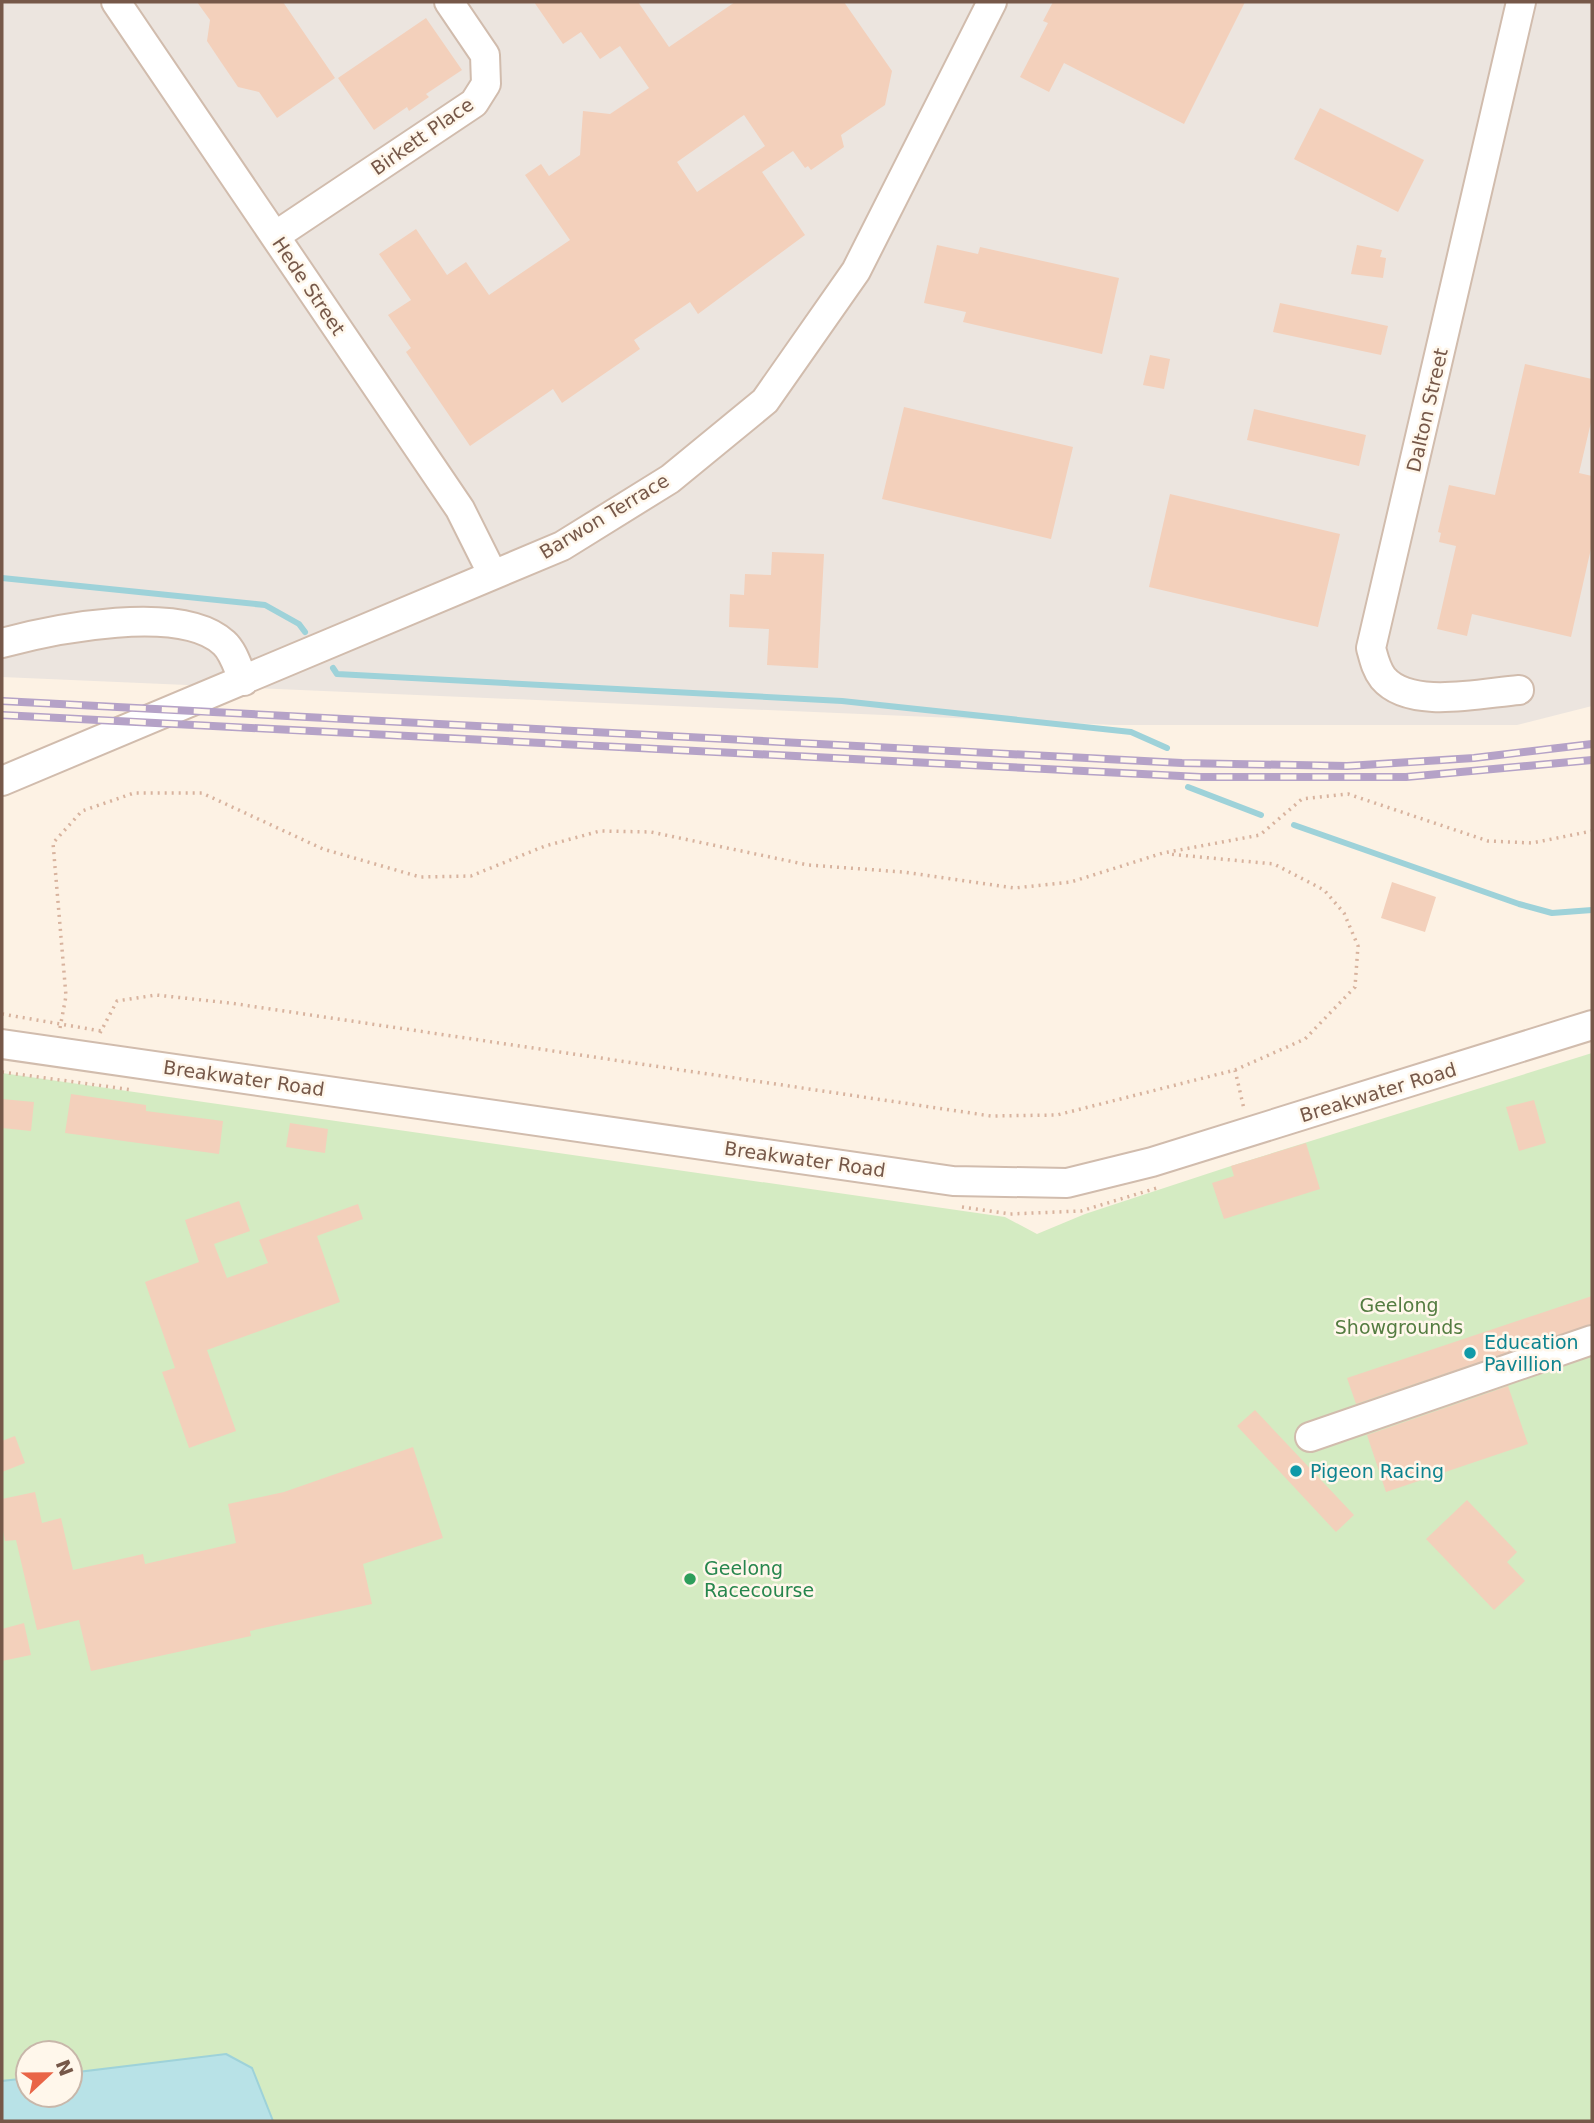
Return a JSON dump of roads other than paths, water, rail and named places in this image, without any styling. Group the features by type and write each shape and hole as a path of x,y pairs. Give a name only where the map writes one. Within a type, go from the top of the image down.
{"street":[{"name":"Hede Street","path":"116,2 460,509 493,575"},
{"name":"Birkett Place","path":"275,236 474,103 486,84 485,55 449,2"},
{"name":"Barwon Terrace","path":"2,781 562,546 670,478 765,401 856,271 992,2"},
{"name":"Dalton Street","path":"1518,690 1413,696 1385,680 1377,670 1371,648 1521,2"},
{"path":"2,643 89,625 149,622 187,625 224,643 244,681"},
{"name":"Breakwater Road","path":"4,1043 953,1181 1067,1183 1152,1162 1592,1025"},
{"path":"1310,1437 1592,1340"}],"water":[{"path":"226,2054 252,2068 273,2121 2,2121 2,2081 14,2080 14,2109 84,2109 84,2071"}],"waterway":[{"path":"2,578 265,605 299,624 305,632"},
{"path":"333,668 337,674 842,701 1131,732 1167,748"},
{"path":"1188,787 1261,815"},
{"path":"1294,825 1519,904 1552,913 1592,910"}],"railway":[{"path":"2,701 1182,763 1347,766 1474,758 1592,744"},
{"path":"2,715 1200,777 1406,777 1592,760"}],"place":[{"name":"Education Pavillion","path":"1470,1353"},
{"name":"Pigeon Racing","path":"1296,1471"},
{"name":"Geelong Racecourse","path":"690,1579"}],"park label":[{"name":"Geelong Showgrounds","path":"1399,1316"}]}
